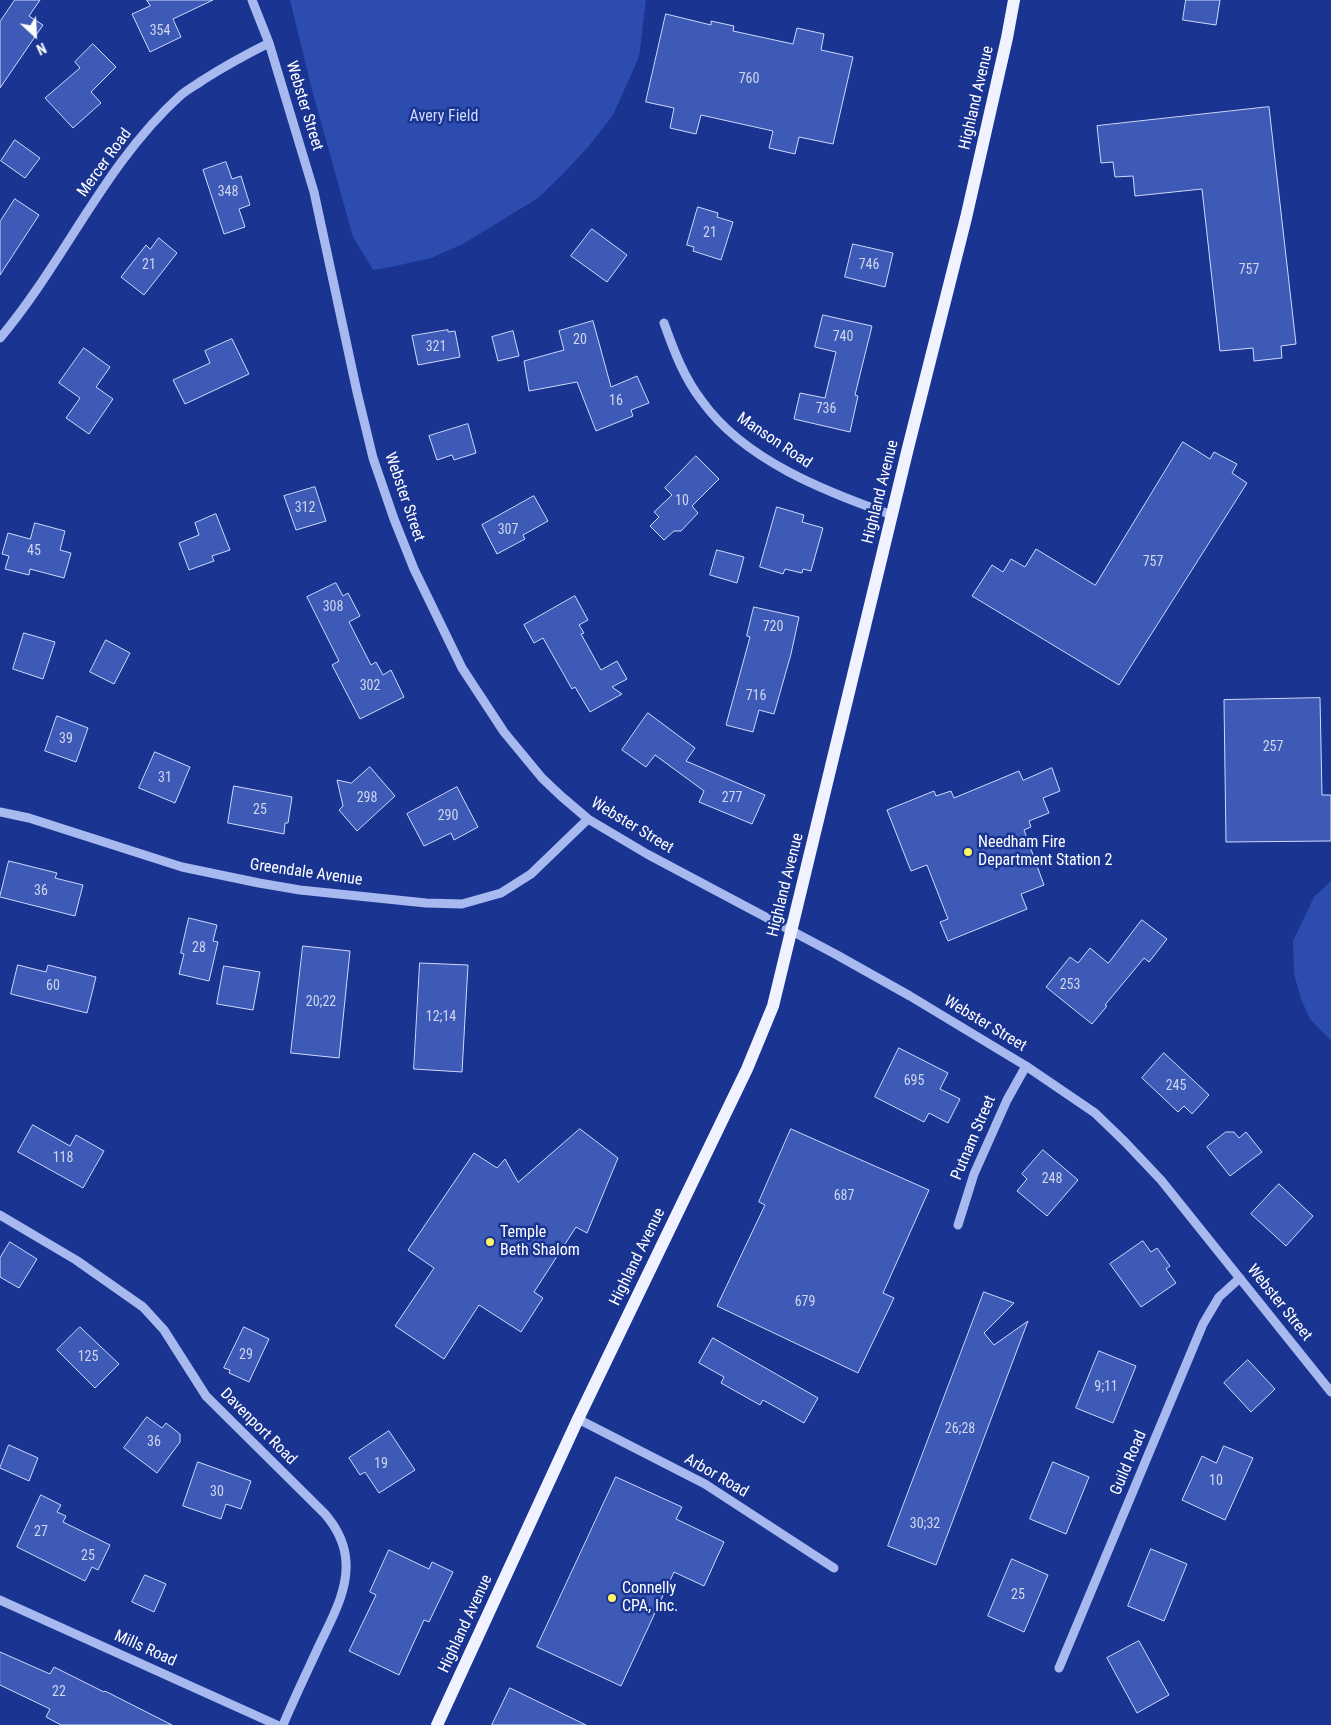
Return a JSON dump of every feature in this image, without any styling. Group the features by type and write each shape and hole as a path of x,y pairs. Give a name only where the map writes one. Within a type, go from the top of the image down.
{"main road":[{"name":"Highland Avenue","path":"437,1725 578,1419 754,1054 773,1006 966,218 1008,38 1014,0"}],"street":[{"name":"Webster Street","path":"252,0 269,42 314,192 356,392 373,458 411,560 462,668 504,732 542,778 588,819 647,854 910,996 1026,1066 1095,1113 1167,1187 1331,1392"},
{"name":"Mercer Road","path":"0,338 12,324 60,254 129,149 182,94 229,64 269,42"},
{"name":"Manson Road","path":"664,323 690,384 717,420 734,436 783,468 809,482 834,494 892,514"},
{"name":"Greendale Avenue","path":"0,812 29,818 182,867 260,883 300,890 426,903 462,904 501,893 531,874 588,819"},
{"name":"Putnam Street","path":"958,1225 974,1174 1007,1100 1026,1066"},
{"name":"Davenport Road","path":"0,1215 64,1252 143,1307 164,1330 206,1396 326,1514 337,1530 346,1563 341,1594 283,1725"},
{"name":"Guild Road","path":"1059,1668 1203,1324 1219,1297 1240,1278"},
{"name":"Arbor Road","path":"578,1419 705,1484 834,1568"},
{"name":"Mills Road","path":"0,1600 277,1725"}],"green space":[{"name":"Avery Field","path":"290,0 646,0 639,57 613,115 589,146 562,175 538,198 463,244 431,258 373,270 353,237 312,90"},
{"path":"1331,881 1331,1041 1310,1019 1301,999 1294,974 1293,941 1314,897"}],"building":[{"path":"15,0 40,0 29,16 43,25 0,88 0,22"},
{"path":"147,0 213,0 173,19 181,37 150,52 132,14 150,6"},
{"path":"1186,0 1220,0 1216,25 1183,20"},
{"path":"666,14 711,25 711,21 734,26 733,31 793,44 797,28 824,34 821,50 853,57 833,144 799,137 795,154 769,148 773,131 701,115 696,134 670,128 674,108 646,102"},
{"path":"93,44 116,67 91,92 101,103 73,128 45,98 80,68 75,62"},
{"path":"1269,107 1296,344 1281,346 1282,358 1254,361 1253,348 1220,351 1202,189 1135,196 1133,176 1115,177 1113,162 1101,163 1097,126"},
{"path":"15,140 40,158 25,178 1,161"},
{"path":"226,162 232,179 241,176 250,205 239,209 245,227 224,234 203,170"},
{"path":"15,199 39,215 0,275 0,222"},
{"path":"698,207 718,213 717,217 733,222 721,260 693,251 694,247 687,245"},
{"path":"592,229 627,255 607,282 571,256"},
{"path":"159,238 177,253 144,295 121,277 146,245 150,249"},
{"path":"853,244 893,253 885,287 845,277"},
{"path":"823,315 872,326 855,395 858,396 850,432 794,419 800,393 825,398 836,352 815,347"},
{"path":"593,321 611,387 637,376 649,403 631,410 633,416 596,431 577,382 529,391 524,361 564,350 559,331"},
{"path":"448,330 448,332 455,331 460,357 418,365 412,336"},
{"path":"513,331 519,356 498,361 492,337"},
{"path":"232,339 249,374 185,404 173,380 210,363 205,351"},
{"path":"84,348 110,367 96,387 113,399 89,434 66,418 80,398 59,383"},
{"path":"468,424 476,453 454,460 452,455 437,460 429,436"},
{"path":"1183,442 1210,459 1214,452 1237,464 1232,473 1247,483 1119,685 972,596 992,565 1003,572 1011,559 1025,567 1036,549 1095,585"},
{"path":"696,456 719,479 692,506 698,513 681,531 674,531 664,540 650,526 659,517 654,512 672,495 665,488"},
{"path":"315,487 326,521 296,530 284,496"},
{"path":"534,496 548,521 523,535 525,539 497,554 482,525"},
{"path":"777,507 804,515 802,522 823,528 811,571 803,569 802,573 785,569 783,574 760,567"},
{"path":"216,514 230,550 212,556 214,561 189,570 179,543 199,535 195,523"},
{"path":"35,523 65,531 60,550 71,553 64,578 30,569 29,575 5,569 9,556 2,554 8,533 30,539"},
{"path":"717,550 744,557 737,583 710,575"},
{"path":"336,583 343,596 348,593 360,616 349,622 371,665 376,662 383,675 391,670 404,697 360,719 332,665 339,661 307,597"},
{"path":"575,596 588,620 579,625 584,633 581,634 601,670 617,661 627,679 612,687 622,694 590,712 575,687 572,689 543,638 534,643 524,625"},
{"path":"754,607 799,617 774,714 759,710 753,732 726,725 750,637 747,636"},
{"path":"24,633 55,642 43,679 13,669"},
{"path":"106,640 130,653 114,684 90,672"},
{"path":"1320,698 1322,795 1331,795 1331,841 1226,842 1224,700"},
{"path":"648,713 695,748 686,761 765,795 752,824 699,802 704,791 655,755 646,767 622,750"},
{"path":"57,716 88,728 76,762 45,751"},
{"path":"155,752 190,767 175,803 139,788"},
{"path":"370,767 395,796 357,831 339,810 343,806 337,780 351,783"},
{"name":"Needham Fire Department Station 2","path":"1052,768 1060,791 1043,798 1049,813 1029,821 1031,827 1024,830 1044,885 1021,894 1027,909 948,941 940,922 948,919 927,865 911,871 887,810 934,791 936,796 951,791 954,798 1019,771 1023,780"},
{"path":"234,786 292,797 288,823 285,823 284,834 228,823"},
{"path":"457,787 478,827 454,840 451,833 424,846 407,814"},
{"path":"9,861 57,873 55,878 83,885 75,916 0,897"},
{"path":"189,918 217,925 213,941 218,942 209,981 179,974 184,954 181,953"},
{"path":"1142,920 1167,939 1149,962 1144,958 1105,1005 1107,1006 1092,1024 1046,987 1070,957 1078,963 1090,948 1108,963"},
{"path":"303,946 350,951 339,1058 291,1053"},
{"path":"420,963 468,965 462,1072 414,1069"},
{"path":"18,965 46,972 48,965 96,977 87,1013 11,994"},
{"path":"224,966 260,972 253,1010 217,1004"},
{"path":"899,1048 948,1073 940,1089 960,1099 948,1123 929,1113 924,1122 875,1097"},
{"path":"1164,1053 1209,1095 1192,1114 1184,1106 1178,1112 1142,1078"},
{"path":"33,1125 70,1146 76,1135 104,1151 83,1188 18,1152"},
{"name":"Temple Beth Shalom","path":"580,1129 618,1158 587,1233 576,1227 534,1292 543,1298 521,1332 479,1305 444,1359 395,1326 434,1268 408,1250 474,1153 497,1168 505,1159 518,1182"},
{"path":"791,1129 929,1190 883,1293 894,1298 858,1373 717,1306 765,1205 759,1202"},
{"path":"1226,1132 1234,1132 1239,1138 1246,1132 1262,1152 1230,1176 1207,1147"},
{"path":"1043,1150 1078,1180 1047,1216 1017,1191 1027,1179 1022,1174"},
{"path":"1279,1184 1313,1216 1286,1246 1251,1214"},
{"path":"1143,1241 1151,1252 1157,1248 1170,1266 1166,1269 1176,1283 1141,1307 1110,1264"},
{"path":"10,1242 37,1259 19,1288 0,1277 0,1258"},
{"path":"984,1292 1014,1303 984,1333 994,1345 1028,1321 936,1565 888,1546"},
{"path":"80,1327 119,1364 95,1388 57,1350"},
{"path":"244,1327 269,1339 249,1382 229,1373 230,1370 224,1368"},
{"path":"713,1338 818,1398 804,1423 763,1400 760,1405 721,1383 724,1377 699,1363"},
{"path":"1099,1351 1136,1366 1113,1423 1076,1408"},
{"path":"1248,1360 1275,1389 1251,1412 1224,1383"},
{"path":"147,1417 162,1428 166,1423 180,1434 180,1442 157,1473 124,1448"},
{"path":"389,1431 415,1470 379,1493 365,1472 360,1475 349,1458"},
{"path":"9,1445 38,1458 29,1481 0,1468"},
{"path":"1224,1446 1253,1458 1225,1520 1182,1500 1202,1456 1216,1463"},
{"path":"198,1462 251,1481 241,1509 226,1504 221,1519 183,1506"},
{"path":"1053,1462 1089,1477 1066,1534 1030,1519"},
{"path":"616,1477 682,1507 676,1519 724,1542 704,1586 674,1572 621,1686 537,1647"},
{"path":"41,1495 61,1505 57,1512 66,1516 63,1522 110,1545 98,1570 92,1567 85,1581 17,1547"},
{"path":"1151,1549 1187,1564 1164,1621 1128,1606"},
{"path":"389,1550 429,1569 432,1562 453,1572 429,1622 424,1620 399,1675 349,1651 376,1595 370,1592"},
{"path":"1012,1559 1048,1575 1024,1632 988,1616"},
{"path":"145,1575 166,1584 154,1612 132,1602"},
{"path":"1139,1641 1169,1695 1137,1713 1107,1658"},
{"path":"0,1652 50,1674 54,1667 172,1725 61,1725 46,1717 50,1709 0,1685"},
{"path":"510,1688 586,1725 492,1725"}],"place":[{"name":"Needham Fire Department Station 2","path":"968,852"},
{"name":"Temple Beth Shalom","path":"490,1242"},
{"name":"Connelly CPA, Inc.","path":"612,1598"}]}
